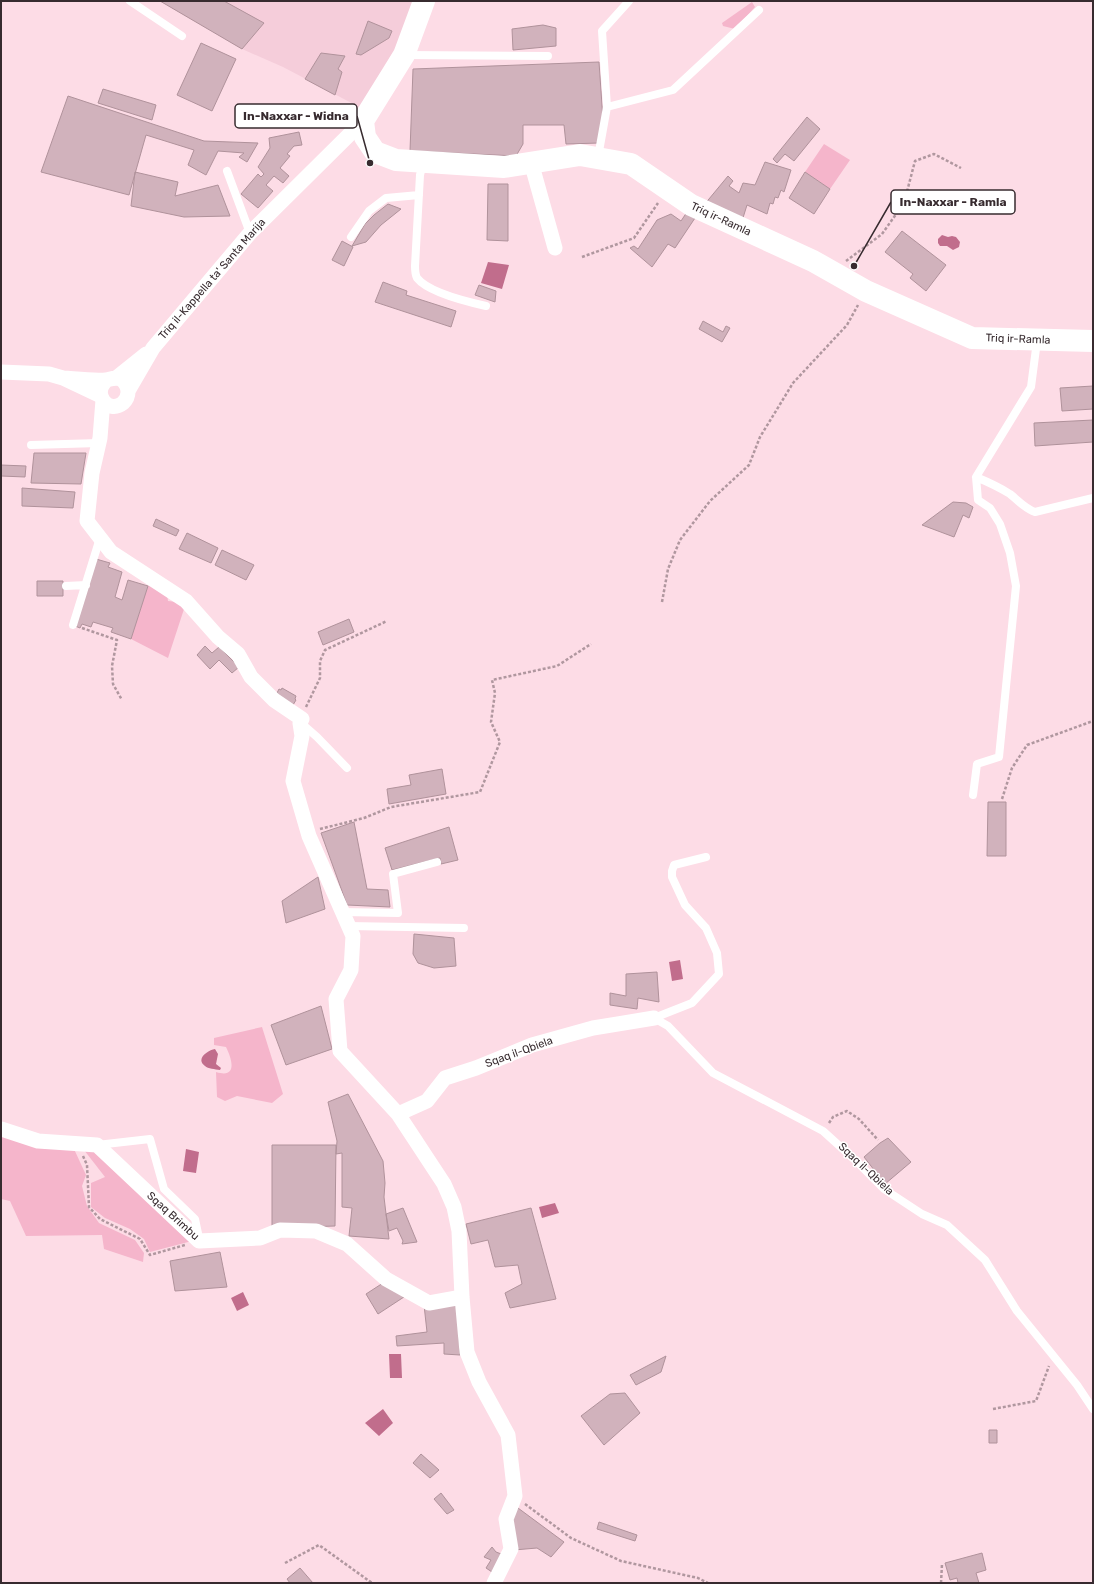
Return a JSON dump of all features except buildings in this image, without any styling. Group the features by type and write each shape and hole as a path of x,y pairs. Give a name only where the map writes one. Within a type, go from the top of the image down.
{"main road":[{"name":"Triq il-Kappella ta' Santa Marija","path":"363,121 404,55 424,1"},
{"name":"Triq ir-Ramla","path":"363,121 365,137 375,152 396,160 504,166 580,154 631,164 691,206 833,271 866,291 972,338 1093,341"}],"street":[{"name":"Triq il-Kappella ta' Santa Marija","path":"128,391 153,348 250,233 363,121"},
{"path":"531,162 555,248"},
{"name":"Triq il-Kappella ta' Santa Marija","path":"112,379 153,348"},
{"path":"1,372 49,374 63,378 102,398 110,405 119,405"},
{"path":"63,378 112,379 125,382 128,391 126,400 119,405 99,440"},
{"path":"112,379 101,387 102,398 99,440 92,473 87,521 111,552 186,601 218,637 238,654 250,677 274,700 301,721 302,736 293,781 309,836 353,936 351,970 336,999 340,1051 398,1114 444,1184 454,1207 459,1232 462,1297 467,1352 479,1382 508,1435 515,1496 506,1519 511,1550 494,1583"},
{"name":"Sqaq il-Qbiela","path":"398,1114 427,1101 445,1078 476,1068 538,1043 593,1028 654,1018"},
{"path":"1,1129 38,1141 76,1142 97,1145"},
{"name":"Sqaq Brimbu","path":"97,1145 199,1241 260,1238 280,1230 316,1231 347,1244 386,1279 428,1303 462,1297"}],"lane":[{"path":"130,1 182,36"},
{"path":"597,158 607,107 602,31 629,1"},
{"path":"607,107 673,90 759,10"},
{"path":"404,55 548,56"},
{"path":"424,162 420,175 415,266 416,276 423,283 457,299 486,306"},
{"path":"227,171 250,233"},
{"path":"351,237 369,211 386,198 419,195"},
{"path":"973,795 977,764 999,757 1016,586 1010,553 1000,524 990,508 978,500 976,477 1031,387 1037,340"},
{"path":"31,445 99,440"},
{"path":"976,477 998,486 1027,509 1035,512 1093,498"},
{"path":"73,625 100,538"},
{"path":"66,586 86,585"},
{"path":"301,721 347,768"},
{"name":"Sqaq il-Qbiela","path":"654,1018 692,1003 719,974 717,952 706,928 685,905 672,877 674,865 706,857"},
{"path":"342,912 398,913 393,874 437,862"},
{"path":"348,926 464,928"},
{"name":"Sqaq il-Qbiela","path":"654,1018 668,1026 713,1073 823,1131 850,1154 884,1189 922,1214 947,1225 985,1260 1017,1311 1077,1385 1093,1409"},
{"path":"97,1145 150,1138 164,1189 195,1219 199,1241"}],"path":[{"path":"833,271 882,234 904,204 915,161 934,154 961,168"},
{"path":"582,257 634,238 667,189"},
{"path":"662,602 668,569 680,540 710,501 749,465 760,437 793,383 847,325 866,291"},
{"path":"301,721 320,678 320,661 325,650 387,621"},
{"path":"82,628 117,640 112,666 113,684 122,700"},
{"path":"309,836 320,829 364,818 391,807 480,792 500,742 491,722 495,693 492,680 557,666 591,644"},
{"path":"1002,799 1012,768 1027,745 1093,721"},
{"path":"823,1131 834,1117 848,1111 860,1119 878,1140"},
{"path":"76,1142 88,1165 89,1207 100,1219 140,1239 150,1256 199,1241"},
{"path":"993,1409 1036,1401 1053,1356"},
{"path":"515,1496 571,1538 621,1561 698,1578 708,1583"},
{"path":"285,1563 319,1545 372,1583"},
{"path":"941,1583 942,1564"}],"shaded area":[{"path":"160,1 415,1 398,43 361,108 283,67 242,49"},
{"path":"752,2 755,7 735,29 723,26 722,23"},
{"path":"824,144 850,160 830,189 805,172"},
{"path":"942,235 956,237 960,242 959,247 953,250 947,246 940,246 938,239"},
{"path":"488,262 509,265 502,289 481,283"},
{"path":"151,581 167,594 168,601 177,602 184,609 168,658 131,639 148,586"},
{"path":"680,960 683,979 672,981 669,962"},
{"path":"262,1027 283,1094 272,1103 237,1096 225,1101 217,1097 216,1072 228,1073 232,1067 226,1047 214,1045 214,1038"},
{"path":"215,1049 218,1054 216,1064 221,1068 220,1070 206,1067 201,1061 206,1053"},
{"path":"1,1135 74,1149 86,1175 82,1186 87,1206 99,1223 135,1240 144,1253 143,1262 104,1249 102,1235 26,1236 10,1201 1,1199"},
{"path":"88,1148 112,1165 192,1241 150,1252 144,1239 130,1229 105,1218 91,1207 91,1183 105,1177 84,1150"},
{"path":"186,1149 199,1152 196,1173 183,1171"},
{"path":"555,1203 559,1213 542,1218 539,1207"},
{"path":"243,1292 249,1305 237,1311 231,1298"},
{"path":"389,1354 401,1354 402,1378 390,1378"},
{"path":"383,1409 393,1423 379,1436 365,1423"}],"place":[{"name":"In-Naxxar - Widna","path":"370,163"},
{"name":"In-Naxxar - Ramla","path":"854,266"}]}
